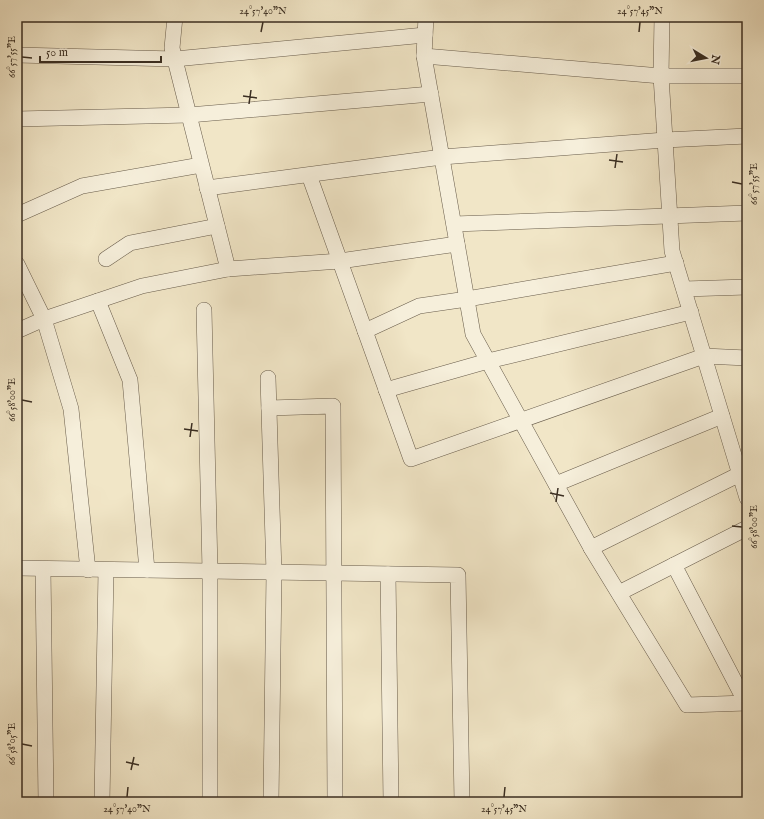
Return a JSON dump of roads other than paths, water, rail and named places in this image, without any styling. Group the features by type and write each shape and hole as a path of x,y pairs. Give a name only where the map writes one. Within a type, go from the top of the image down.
{"street":[{"path":"175,17 172,48 228,269"},
{"path":"426,17 424,56 473,334 591,548 688,705 747,703 674,565"},
{"path":"662,17 661,76 672,251 722,416 743,474 747,498"},
{"path":"17,55 175,59 425,35"},
{"path":"424,56 661,76 747,76"},
{"path":"17,119 189,115 431,94"},
{"path":"207,188 442,157 665,140 747,136"},
{"path":"17,215 82,186 201,165"},
{"path":"309,175 411,459 704,356 747,358"},
{"path":"454,224 747,213"},
{"path":"106,259 130,243 217,226"},
{"path":"17,331 44,319 142,286 228,269 340,262 458,244"},
{"path":"365,331 419,306 467,299 676,262"},
{"path":"17,264 44,319 72,409 88,570"},
{"path":"684,289 747,287"},
{"path":"98,301 130,380 147,570"},
{"path":"204,310 210,571 210,802"},
{"path":"386,390 488,360 691,312"},
{"path":"268,378 274,572 272,802"},
{"path":"269,408 333,406 335,802"},
{"path":"556,484 722,416"},
{"path":"591,548 743,474"},
{"path":"619,593 747,528"},
{"path":"17,568 458,575 462,802"},
{"path":"43,569 46,802"},
{"path":"102,802 106,570"},
{"path":"388,574 391,802"}]}
